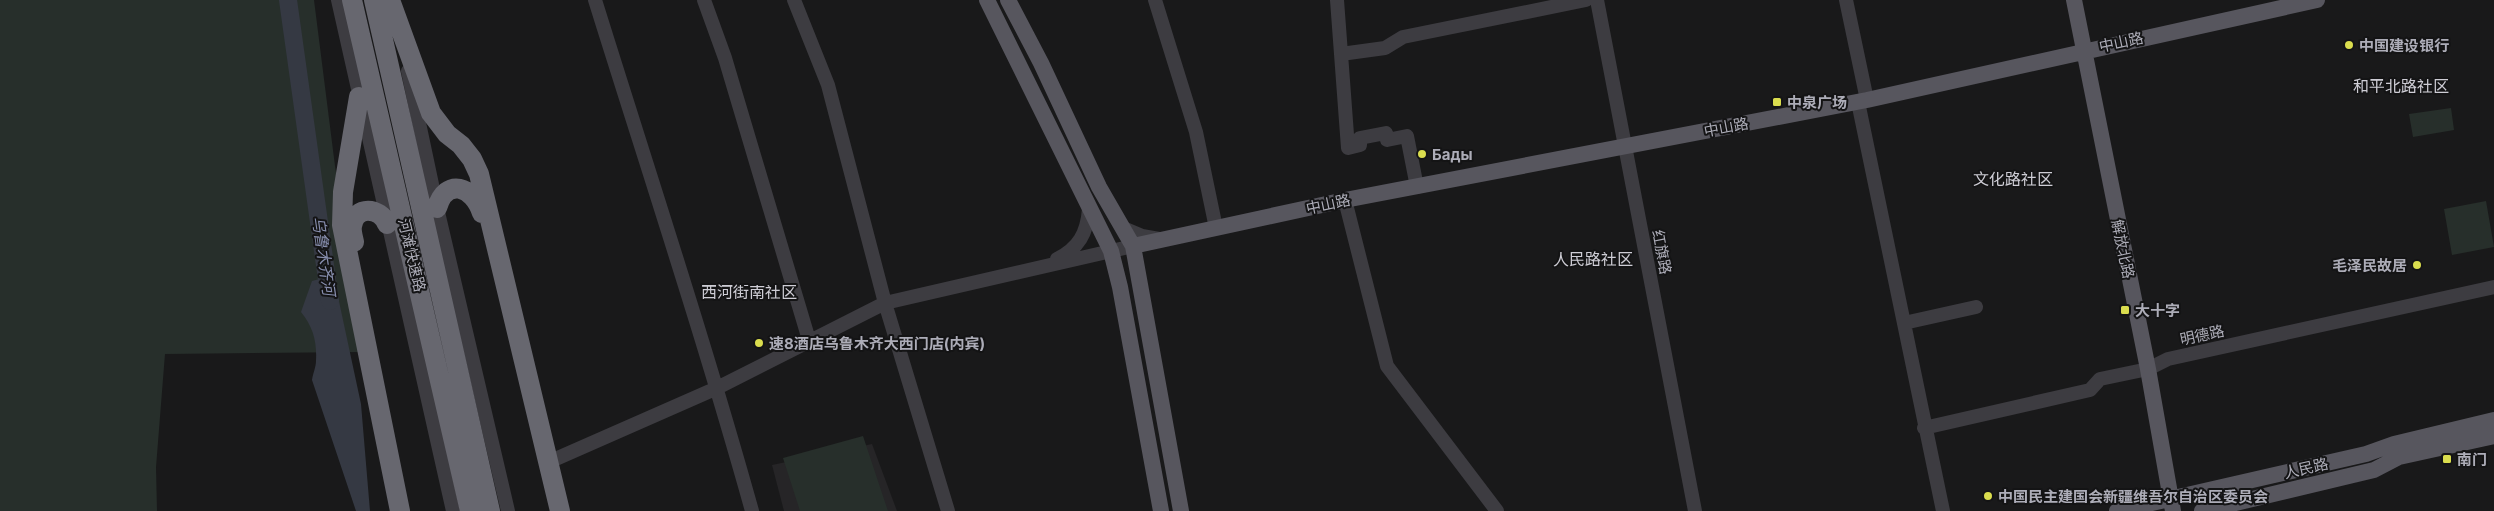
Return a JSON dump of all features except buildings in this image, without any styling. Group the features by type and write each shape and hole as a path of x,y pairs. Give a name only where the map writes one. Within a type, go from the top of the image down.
{"highway":[{"path":"340,0 343,21"},
{"name":"河滩快速路","path":"352,0 470,511"},
{"name":"河滩快速路","path":"374,0 490,511"},
{"path":"393,5 431,113 448,134 461,145 472,159 479,174 560,511"},
{"path":"359,97 344,192 342,225 400,511"},
{"path":"437,208 443,195 455,189 469,192 478,202 554,511"},
{"path":"387,224 381,214 375,211 364,211 354,218 352,230 410,511"}],"main road":[{"path":"987,0 1111,251 1120,287 1161,511"},
{"path":"1008,0 1041,63 1099,187 1133,246 1181,511"},
{"name":"解放北路","path":"2074,0 2082,51 2148,369 2172,505"},
{"name":"中山路","path":"1133,246 1345,200 1863,101 2317,0"},
{"name":"人民路","path":"2117,511 2172,505 2366,454 2394,444 2494,420"},
{"name":"人民路","path":"2202,511 2374,470 2399,457 2494,436"}],"street":[{"path":"595,0 678,269 717,388 752,511"},
{"path":"704,0 725,58 810,340"},
{"path":"794,0 828,85 885,303 948,511"},
{"path":"1155,0 1196,132 1216,228"},
{"path":"1337,0 1348,148 1360,145 1360,138 1386,134 1387,140 1407,136 1417,187"},
{"path":"1341,54 1385,48 1403,37 1586,0"},
{"name":"红旗路","path":"1596,0 1626,146 1695,511"},
{"path":"1846,0 1904,323 1924,428 1943,511"},
{"path":"393,5 437,208 508,511"},
{"path":"343,21 387,224 453,511"},
{"path":"1345,200 1387,366 1497,511"},
{"path":"1042,267 1069,253 1081,241 1088,226 1089,209"},
{"path":"1123,228 1142,236 1158,239 1175,237"},
{"path":"551,460 717,388 885,303 1133,246"},
{"name":"明德路","path":"1924,428 2090,390 2100,378 2148,369 2168,359 2494,287"},
{"path":"1904,323 1976,307"}],"shaded area":[{"path":"0,0 314,0 335,166 364,352 165,354 156,467 157,511 0,511"},
{"path":"2451,108 2454,130 2413,137 2409,114"},
{"path":"2486,201 2494,247 2452,255 2444,209"},
{"path":"327,277 334,278 361,404 370,511 356,511 312,380 316,363 315,341 309,323 301,312 312,281"},
{"path":"863,436 888,511 800,511 783,458"},
{"path":"872,444 897,511 784,511 772,465"}],"waterway":[{"name":"乌鲁木齐河","path":"288,0 330,301"}],"place":[{"name":"中国建设银行","path":"2349,45"},
{"name":"中泉广场","path":"1777,102"},
{"name":"Бады","path":"1422,154"},
{"name":"毛泽民故居","path":"2417,265"},
{"name":"大十字","path":"2125,310"},
{"name":"速8酒店乌鲁木齐大西门店(内宾)","path":"759,343"},
{"name":"南门","path":"2447,459"},
{"name":"中国民主建国会新疆维吾尔自治区委员会","path":"1988,496"}],"district":[{"name":"和平北路社区","path":"2401,86"},
{"name":"文化路社区","path":"2013,179"},
{"name":"人民路社区","path":"1593,259"},
{"name":"西河街南社区","path":"749,292"}]}
